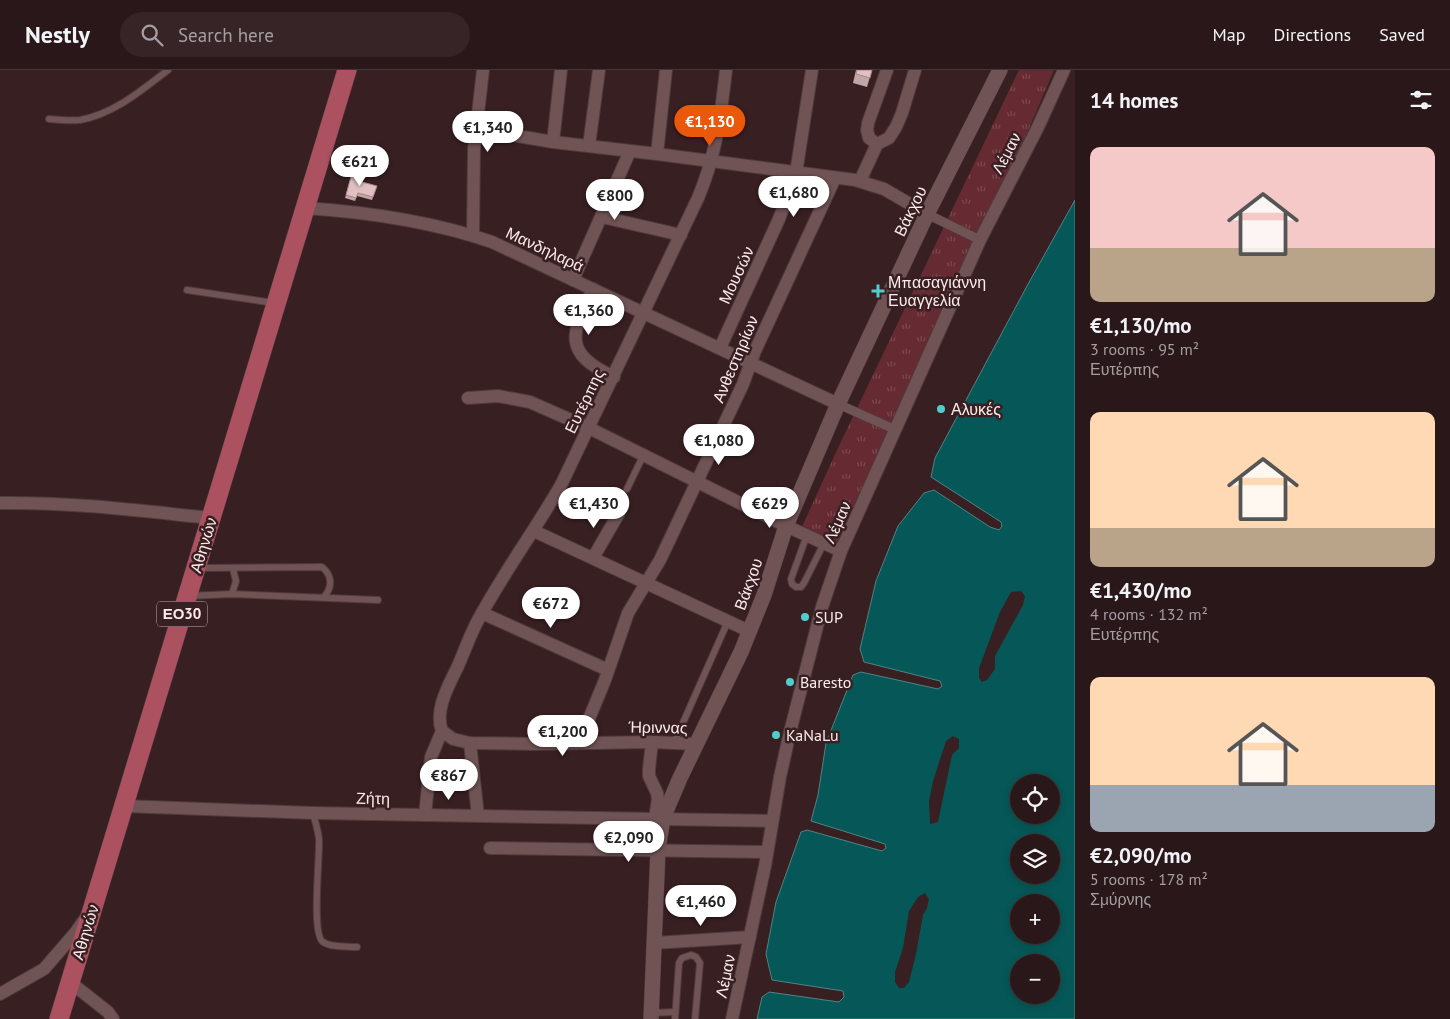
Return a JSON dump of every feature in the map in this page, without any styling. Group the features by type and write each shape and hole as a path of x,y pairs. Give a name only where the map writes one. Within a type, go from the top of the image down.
{"main road":[{"name":"Αθηνών","path":"59,1019 347,70"}],"street":[{"path":"473,235 476,129 483,70"},
{"path":"553,142 561,70"},
{"path":"589,146 599,70"},
{"path":"657,154 666,70"},
{"name":"Ευτέρπης","path":"442,731 440,717 446,691 482,613 561,485 614,377 700,192 712,161 726,70"},
{"name":"Μουσών","path":"720,348 779,219 796,173 812,70"},
{"path":"877,144 869,138 867,128 887,70"},
{"path":"860,182 877,144 887,140 892,134 902,113 915,70"},
{"name":"Βάκχου","path":"651,1016 659,818 671,798 741,652 764,595 786,526 838,404 927,214 1000,70"},
{"name":"Λέμαν","path":"732,1019 768,852 772,821 790,732 822,607 841,550 980,240 1038,127 1064,70"},
{"path":"476,129 553,142 712,161 860,182 884,189 927,214 980,240"},
{"path":"573,280 630,151"},
{"name":"Ανθεστηρίων","path":"579,743 608,670 625,620 660,560 743,384 750,363 835,178"},
{"name":"Μανδηλαρά","path":"306,208 375,215 473,235 492,242 838,404"},
{"path":"602,217 681,234"},
{"path":"593,289 578,318 576,328 577,345 584,359 614,377"},
{"path":"468,398 498,396 524,400 589,428 696,483 841,550"},
{"path":"838,404 896,430"},
{"path":"0,503 42,503 211,518"},
{"path":"593,558 619,513"},
{"path":"534,531 749,631"},
{"path":"482,613 608,670"},
{"path":"425,815 431,757 442,731"},
{"name":"Ήριννας","path":"442,731 453,739 470,742 652,742 697,744"},
{"path":"470,742 478,816"},
{"path":"652,742 648,770 657,793 659,818"},
{"name":"Ζήτη","path":"124,806 313,813 772,821"},
{"path":"490,848 768,852"},
{"path":"0,994 44,969 86,918 97,894"},
{"path":"654,943 750,937"},
{"path":"70,982 108,1012 113,1019"}],"lane":[{"path":"49,119 80,120 96,115 123,103 168,70"},
{"path":"187,290 276,304"},
{"path":"627,489 643,456"},
{"path":"807,535 791,579 792,584 796,587 801,587 804,583 824,543"},
{"path":"196,568 322,567 328,572 331,580 330,589 324,597"},
{"path":"232,594 236,581 233,569"},
{"path":"187,596 232,594 378,600"},
{"path":"674,743 728,621"},
{"path":"313,813 319,840 318,937 326,944 357,946"},
{"path":"651,1016 675,1016 679,963 682,958 691,955 696,957 700,963 695,1019"}],"green space":[{"path":"1019,70 1054,70 1025,138 971,249 839,547 801,529"}],"water":[{"path":"1075,200 1075,1019 757,1019 762,997 769,992 839,1002 844,997 843,991 772,980 766,954 776,902 801,832 807,830 882,851 886,848 885,844 811,821 818,795 826,743 853,675 861,672 938,689 942,686 940,681 864,662 860,649 876,581 898,526 924,493 934,490 990,527 999,530 1002,526 1001,522 931,477 935,458"}],"pier":[{"path":"1021,591 1025,596 1023,605 995,656 995,669 987,680 982,682 979,678 979,668 1000,612 1011,592"},
{"path":"953,736 959,739 959,748 952,755 938,822 930,824 929,801 933,781 946,741"},
{"path":"925,893 929,899 923,915 909,982 904,988 899,988 895,982 895,972 903,948 909,911 918,897"}],"building":[{"path":"857,70 872,70 870,78 856,74"},
{"path":"352,173 363,176 362,182 377,186 373,197 358,193 356,198 346,195"}],"place":[{"name":"Μπασαγιάννη Ευαγγελία","path":"878,291"},
{"name":"Αλυκές","path":"941,409"},
{"name":"SUP","path":"805,617"},
{"name":"Baresto","path":"790,682"},
{"name":"KaNaLu","path":"776,735"}]}
